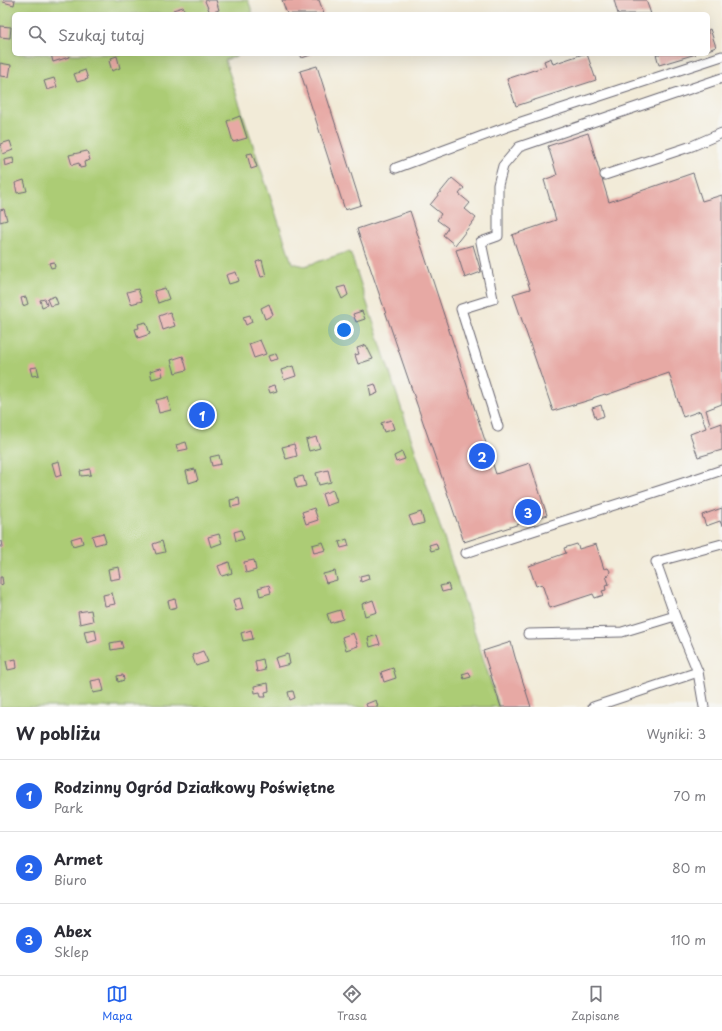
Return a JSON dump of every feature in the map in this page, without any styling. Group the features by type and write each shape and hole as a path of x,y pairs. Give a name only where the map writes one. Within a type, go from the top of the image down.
{"lane":[{"path":"396,168 515,124 722,56"},
{"path":"498,428 461,309 493,299 480,242 498,236 498,185 503,166 519,147 722,78"},
{"path":"605,175 692,146 722,133"},
{"path":"466,553 577,516 636,500 722,470"},
{"path":"704,707 698,672 675,616 656,562 722,544"},
{"path":"528,634 622,632 675,616"},
{"path":"593,707 698,672"}],"green space":[{"path":"0,0 248,0 252,12 12,12 12,56 236,56 225,60 292,263 305,266 350,251 499,707 0,707"}],"building":[{"path":"4,0 15,0 14,5 3,2"},
{"path":"216,0 219,10 210,12 205,1"},
{"path":"282,0 319,0 323,12 286,12"},
{"path":"614,0 646,0 650,12 617,12"},
{"path":"183,7 185,12 174,12 173,10"},
{"path":"0,26 11,27 10,38 0,37"},
{"path":"710,29 716,47 710,49"},
{"path":"52,56 69,56 69,57 53,62"},
{"path":"117,56 120,68 112,71 109,61 112,60 111,58"},
{"path":"577,56 588,56 596,80 516,106 507,79 546,66 544,61 551,58 553,64"},
{"path":"657,56 689,56 659,65"},
{"path":"0,63 11,65 9,77 0,76"},
{"path":"317,66 361,205 345,210 300,71"},
{"path":"85,70 88,79 77,82 74,74"},
{"path":"54,78 57,87 47,90 44,81"},
{"path":"240,116 247,138 233,142 227,121"},
{"path":"588,133 609,202 693,173 702,201 722,195 722,404 706,410 711,427 722,423 722,450 698,457 690,434 706,428 700,411 683,417 669,373 606,395 605,394 553,411 513,294 530,289 512,235 556,220 544,180 557,175 548,146"},
{"path":"10,141 13,150 3,154 0,144"},
{"path":"87,151 90,160 84,162 85,167 80,168 79,163 72,165 69,155"},
{"path":"252,153 257,167 251,169 247,154"},
{"path":"13,158 14,163 5,166 4,160"},
{"path":"452,178 464,188 459,194 470,203 465,209 476,218 455,245 443,235 448,228 437,220 441,214 430,205"},
{"path":"24,180 27,191 17,193 15,183"},
{"path":"4,209 7,220 0,222 0,210"},
{"path":"410,211 496,474 530,463 547,515 464,542 357,229"},
{"path":"473,245 481,272 465,278 456,250"},
{"path":"262,260 266,276 261,277 256,262"},
{"path":"54,262 55,267 51,268 49,263"},
{"path":"236,272 239,281 229,284 226,275"},
{"path":"345,286 348,295 342,299 337,288"},
{"path":"165,288 169,299 158,303 154,291"},
{"path":"138,289 142,301 131,304 127,292"},
{"path":"55,296 58,304 50,306 47,299"},
{"path":"26,297 28,304 23,306 21,298"},
{"path":"45,299 47,305 42,307 40,300"},
{"path":"269,304 273,315 265,319 261,308"},
{"path":"362,311 365,319 356,322 353,314"},
{"path":"170,312 175,326 163,330 159,316"},
{"path":"250,315 252,322 246,325 243,317"},
{"path":"146,322 150,334 138,338 135,329 139,328 138,324"},
{"path":"260,340 266,354 254,358 249,344"},
{"path":"366,345 373,359 358,364 355,355 359,354 357,348"},
{"path":"276,354 278,359 270,361 268,356"},
{"path":"183,356 187,370 175,373 171,360"},
{"path":"293,366 296,376 284,380 281,370"},
{"path":"37,367 39,375 32,376 30,368"},
{"path":"161,368 163,376 152,379 150,371"},
{"path":"375,384 378,393 371,396 369,386"},
{"path":"275,385 277,391 270,393 268,387"},
{"path":"168,397 171,410 159,413 156,400"},
{"path":"601,405 604,416 596,419 592,408"},
{"path":"391,420 394,429 384,432 381,423"},
{"path":"316,437 320,448 309,451 306,440"},
{"path":"186,442 188,449 178,451 176,445"},
{"path":"294,444 297,456 286,459 282,447"},
{"path":"402,452 405,459 396,462 394,456"},
{"path":"219,455 221,464 212,466 210,457"},
{"path":"59,461 62,475 56,477 52,463"},
{"path":"90,469 91,475 81,476 80,471"},
{"path":"195,469 198,480 189,483 186,471"},
{"path":"328,470 331,482 319,485 316,473"},
{"path":"303,476 306,486 297,488 294,478"},
{"path":"333,490 337,502 326,506 322,494"},
{"path":"239,498 240,505 231,507 230,500"},
{"path":"314,508 318,520 306,524 302,512"},
{"path":"722,508 722,526 720,521 706,526 702,515"},
{"path":"421,512 424,523 413,526 409,516"},
{"path":"241,530 244,539 236,541 234,532"},
{"path":"103,533 106,542 95,545 92,536"},
{"path":"219,534 222,543 211,547 208,537"},
{"path":"81,536 83,543 73,546 71,539"},
{"path":"347,539 349,546 341,548 339,542"},
{"path":"2,541 3,547 0,547 0,542"},
{"path":"162,541 165,552 156,554 153,544"},
{"path":"323,542 326,550 314,553 312,545"},
{"path":"436,543 438,549 431,551 429,545"},
{"path":"577,544 579,549 596,544 604,569 608,568 610,571 609,575 606,576 609,584 605,585 606,590 602,591 604,595 595,598 593,594 550,608 542,584 536,586 529,566 566,553 564,548"},
{"path":"254,560 256,570 246,573 244,562"},
{"path":"229,562 232,573 222,576 218,566"},
{"path":"119,567 121,578 110,580 108,569"},
{"path":"335,571 337,580 326,583 323,574"},
{"path":"368,574 369,579 361,582 360,576"},
{"path":"0,577 2,577 3,584 0,585"},
{"path":"448,584 450,590 442,592 440,586"},
{"path":"269,585 271,593 260,596 258,588"},
{"path":"112,593 115,604 105,606 103,595"},
{"path":"240,598 243,609 236,611 233,600"},
{"path":"175,599 177,607 170,609 168,601"},
{"path":"373,600 377,612 365,616 362,604"},
{"path":"91,610 93,621 80,624 78,612"},
{"path":"340,610 343,619 330,623 327,614"},
{"path":"95,629 97,640 87,643 84,631"},
{"path":"251,630 253,639 243,641 241,633"},
{"path":"353,633 358,646 346,650 342,637"},
{"path":"377,635 380,644 370,647 368,638"},
{"path":"121,641 123,648 111,650 110,643"},
{"path":"511,642 531,707 501,707 483,651"},
{"path":"203,651 208,662 196,666 192,655"},
{"path":"288,654 290,664 278,667 275,658"},
{"path":"16,659 17,668 8,670 6,661"},
{"path":"263,659 265,670 257,672 255,661"},
{"path":"393,668 396,678 384,682 381,672"},
{"path":"469,672 471,677 464,679 462,674"},
{"path":"123,675 124,680 118,682 117,676"},
{"path":"101,679 104,691 93,693 91,681"},
{"path":"268,683 269,691 265,692 266,697 261,697 260,692 255,693 254,686"},
{"path":"293,691 295,698 290,700 288,692"},
{"path":"376,700 378,707 367,707 366,704"}],"place":[{"name":"Rodzinny Ogród Działkowy Poświętne","path":"202,415"},
{"name":"Armet","path":"482,456"},
{"name":"Abex","path":"528,512"}]}
